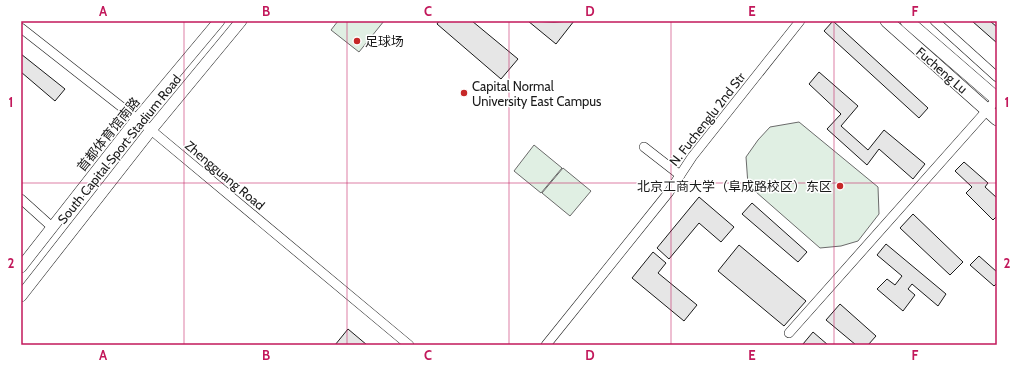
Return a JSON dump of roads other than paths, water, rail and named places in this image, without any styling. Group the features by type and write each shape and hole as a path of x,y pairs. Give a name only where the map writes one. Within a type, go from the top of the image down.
{"highway":[{"name":"Fucheng Lu","path":"887,21 997,120"},
{"name":"Fucheng Lu","path":"907,21 997,99"}],"main road":[{"name":"首都体育馆南路","path":"21,267 138,119 219,21"},
{"name":"South Capital Sport Stadium Road","path":"21,296 151,130 241,21"}],"street":[{"name":"N. Fuchenglu 2nd Str","path":"546,345 664,198 692,157 800,21"},
{"path":"935,21 997,77"},
{"name":"Zhengguang Road","path":"21,28 138,119 409,345"},
{"path":"789,333 997,99"},
{"path":"644,147 680,175"},
{"path":"21,199 52,227"}],"place":[{"name":"足球场","path":"357,41"},
{"name":"Capital Normal University East Campus","path":"464,93"},
{"name":"北京工商大学（阜成路校区）东区","path":"840,186"}]}
